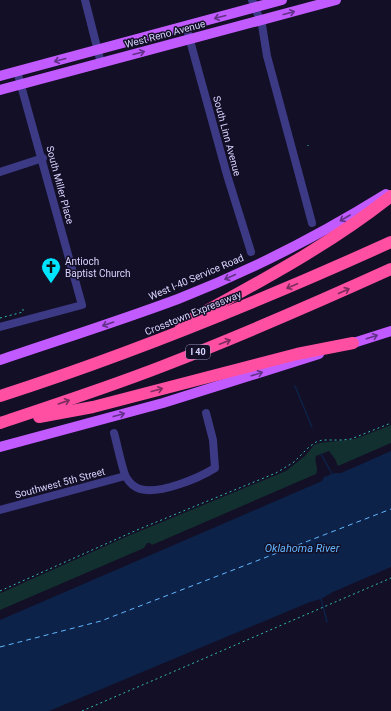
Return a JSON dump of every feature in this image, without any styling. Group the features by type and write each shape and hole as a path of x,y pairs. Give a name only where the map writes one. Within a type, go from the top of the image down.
{"highway":[{"path":"140,348 312,251 391,196"},
{"name":"Crosstown Expressway","path":"0,396 140,348 226,314 391,242"},
{"name":"I 40","path":"0,423 87,394 210,347 273,322 391,269"},
{"path":"0,423 93,407 297,354 354,343"}],"main road":[{"name":"West Reno Avenue","path":"0,76 186,26 253,4 282,0"},
{"name":"West Reno Avenue","path":"0,90 190,40 325,1"},
{"name":"West I-40 Service Road","path":"0,360 135,315 211,285 306,240 391,191"},
{"path":"0,447 163,404 391,331"}],"street":[{"path":"85,0 101,63"},
{"path":"253,4 260,20 267,56 312,223"},
{"name":"South Linn Avenue","path":"186,26 227,175 251,252"},
{"name":"South Miller Place","path":"0,327 82,304 17,71"},
{"path":"0,172 42,158"},
{"path":"114,433 125,476 134,486 140,489 154,490 204,476 215,468 213,440 206,412"},
{"name":"Southwest 5th Street","path":"0,510 125,476"}],"path":[{"path":"0,318 23,312 23,309"},
{"path":"0,591 137,530 276,473 294,462 316,442 322,440 351,439 391,423"},
{"path":"82,711 336,603 391,578"}],"green space":[{"path":"391,425 391,443 338,466 329,451 316,456 316,474 152,545 147,543 144,548 0,610 0,593 128,536 286,471 305,456 314,445 319,443 355,439"}],"water":[{"name":"Oklahoma River","path":"391,451 391,567 333,592 321,599 310,602 49,711 0,711 0,620 322,481 324,477 335,473 341,473"}],"waterway":[{"path":"295,386 312,427"},
{"path":"321,454 332,474"},
{"path":"321,599 327,622"}],"ferry route":[{"path":"0,647 101,621 391,509"}],"place":[{"name":"Antioch Baptist Church","path":"51,284"}]}
